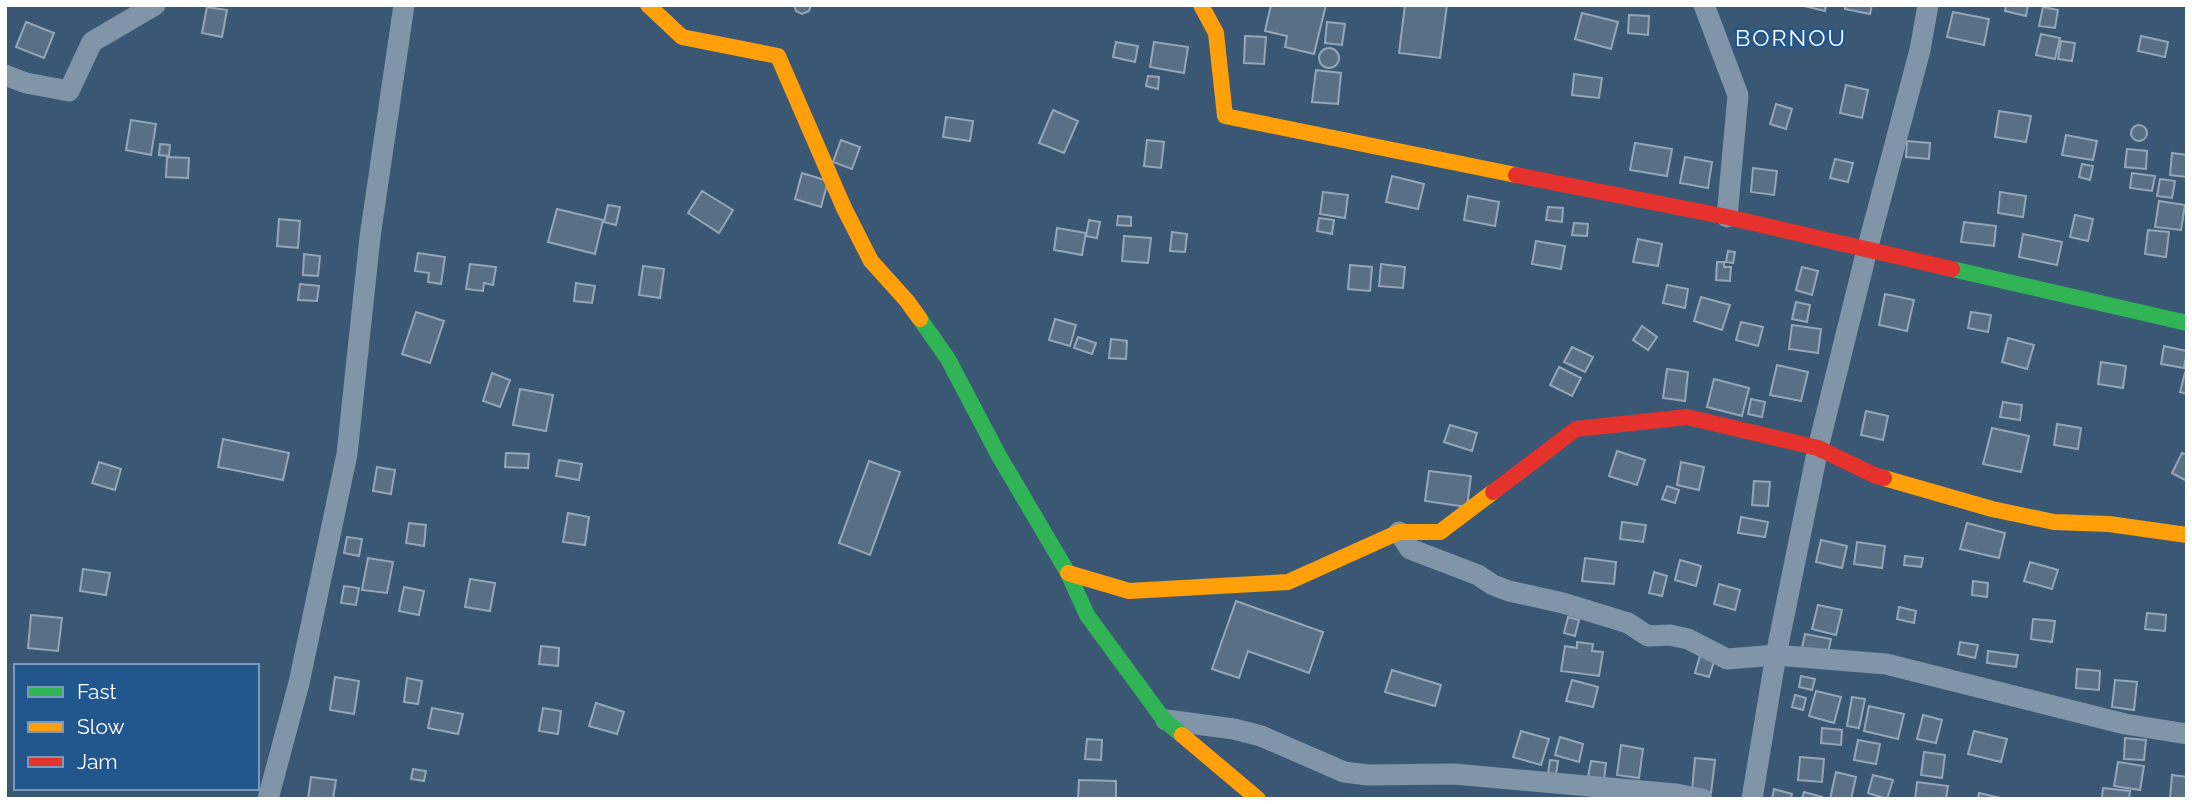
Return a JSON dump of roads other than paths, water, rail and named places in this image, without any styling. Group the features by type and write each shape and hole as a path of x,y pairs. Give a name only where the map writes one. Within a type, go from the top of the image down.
{"street":[{"path":"5,75 26,83 69,91 92,42 155,5"},
{"path":"268,799 299,683 347,454 370,237 404,5"},
{"path":"648,5 682,37 778,56 844,208 871,261 907,301 948,359 999,456 1068,573 1087,615 1164,720 1257,798"},
{"path":"1201,5 1216,33 1225,116 1727,217 2187,323"},
{"path":"1704,5 1738,95 1727,217"},
{"path":"1752,799 1776,654 1818,448 1920,50 1928,5"},
{"path":"1068,573 1129,591 1288,582 1399,532 1440,532 1576,429 1687,417 1818,448 1874,475 1992,509 2054,522 2109,524 2187,536"},
{"path":"1399,532 1410,549 1478,575 1493,585 1563,603 1628,624 1648,636 1670,635 1688,639 1727,659 1776,654 1885,664 2125,724 2187,734"},
{"path":"1164,720 1234,729 1261,736 1344,772 1356,774 1454,774 1676,794 1702,799"}],"district":[{"name":"BORNOU","path":"1791,38"}]}
